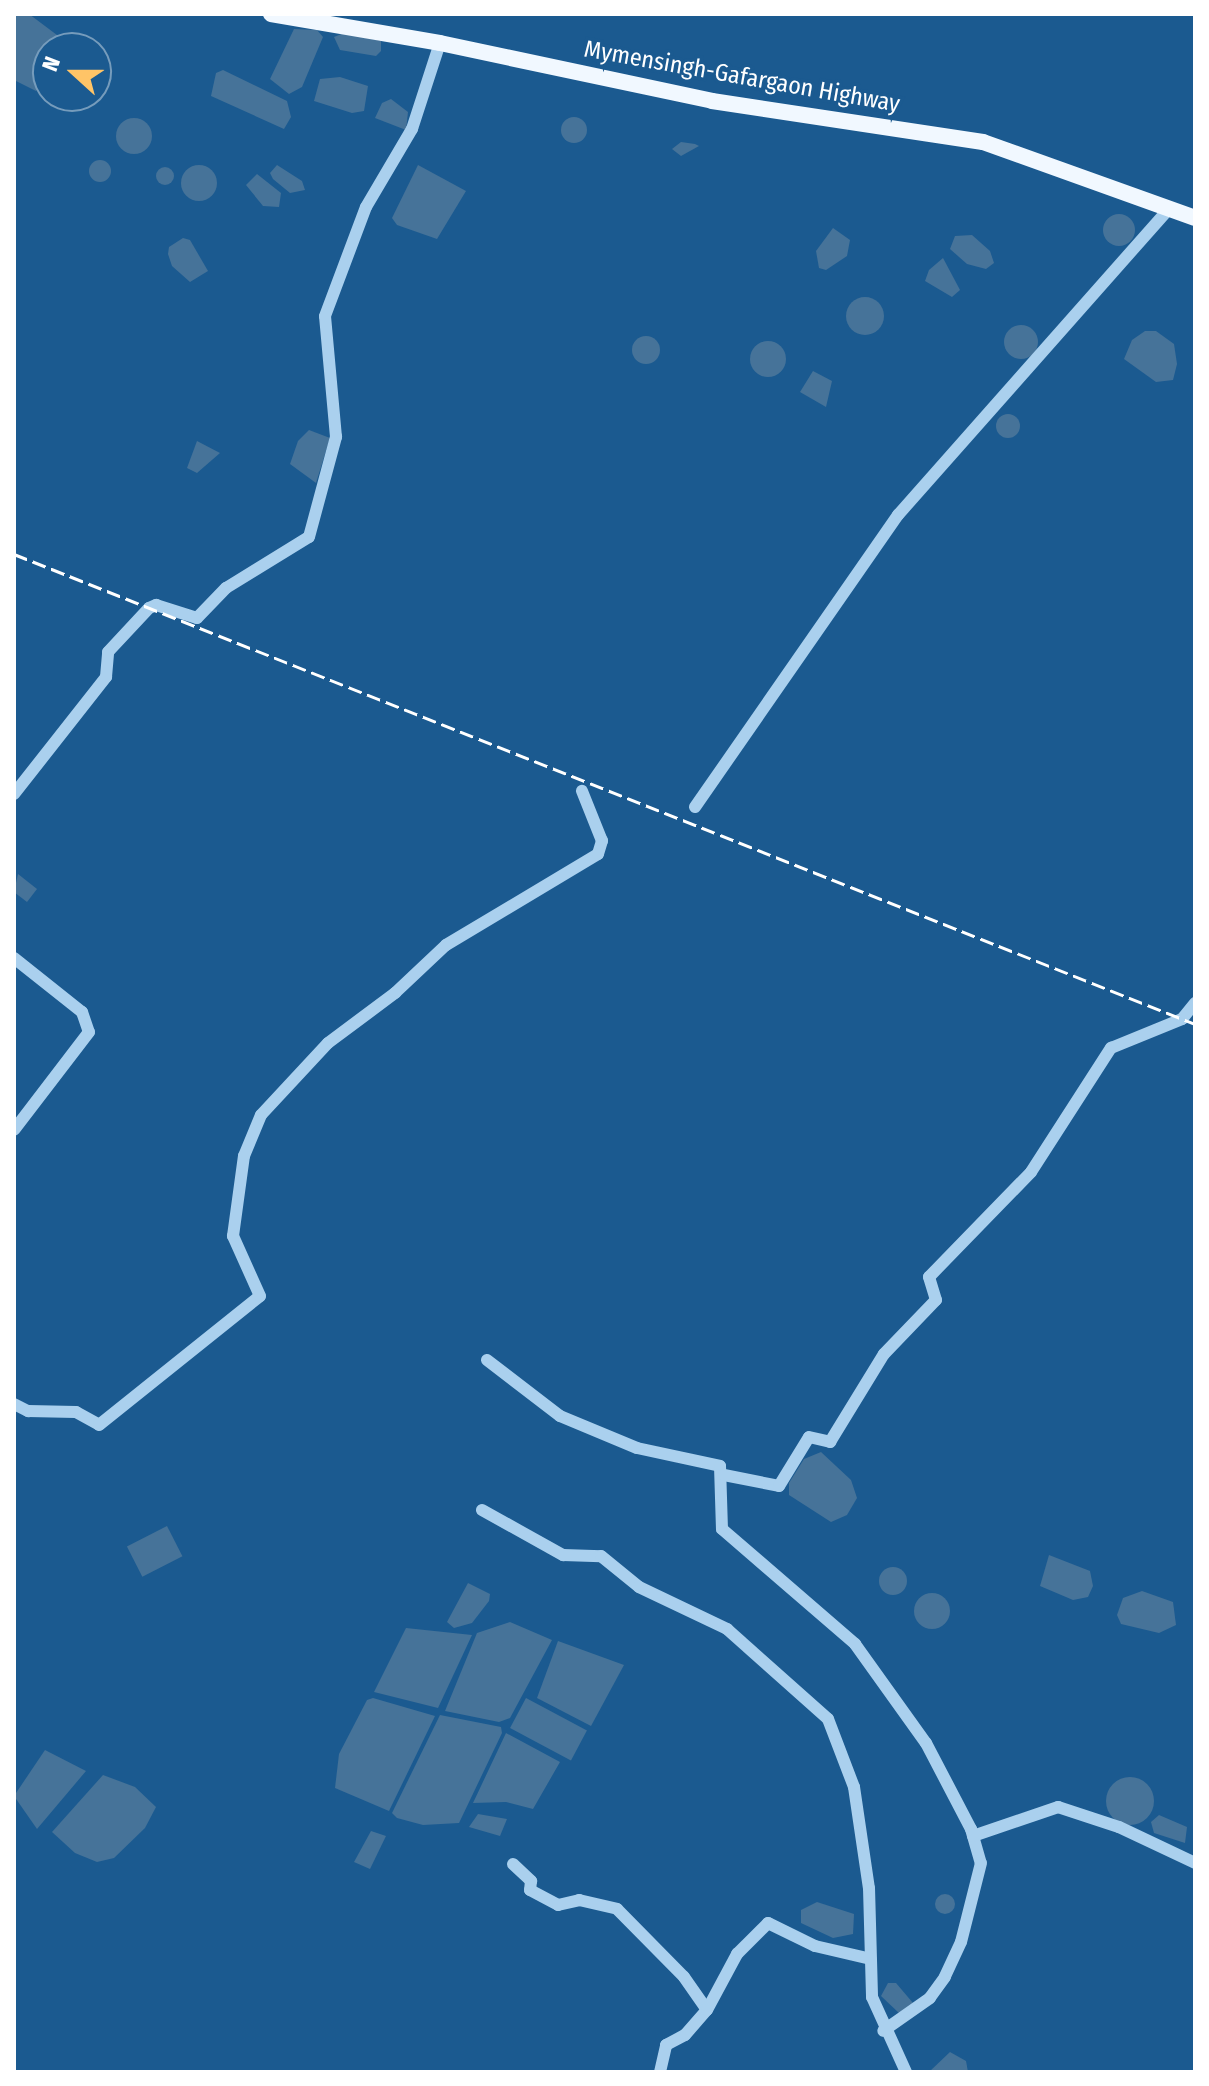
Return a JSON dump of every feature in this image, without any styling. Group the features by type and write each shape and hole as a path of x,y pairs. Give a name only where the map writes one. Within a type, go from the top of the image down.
{"main road":[{"name":"Mymensingh-Gafargaon Highway","path":"271,14 440,43 712,101 983,142 1195,218"}],"street":[{"path":"14,794 106,677 108,652 149,608 156,605 197,618 226,588 309,537 336,437 325,316 366,207 412,129 440,43"},
{"path":"695,807 898,515 1169,209"},
{"path":"14,1404 28,1411 76,1412 99,1425 260,1296 233,1236 244,1156 261,1115 328,1043 395,993 446,945 598,854 602,841 582,791"},
{"path":"14,958 82,1012 89,1032 14,1130"},
{"path":"724,1475 779,1486 809,1437 829,1442 884,1354 936,1300 929,1277 1031,1172 1111,1048 1182,1019 1195,1003"},
{"path":"487,1360 560,1416 637,1448 720,1466 724,1475 722,1529 855,1644 926,1743 973,1836 981,1863 955,1959 930,1998 883,2031"},
{"path":"482,1510 563,1555 601,1556 639,1587 727,1629 828,1719 854,1787 869,1888 872,1997 883,2031 906,2072"},
{"path":"973,1836 1058,1807 1119,1827 1195,1863"},
{"path":"513,1864 531,1881 530,1890 558,1905 579,1900 617,1909 684,1977 707,2010"},
{"path":"660,2072 666,2045 685,2035 707,2010 737,1954 768,1923 815,1946 871,1959"}],"water":[{"path":"14,14 29,14 53,32 32,32 32,89 14,80"},
{"path":"294,29 317,30 323,37 302,87 289,94 270,79"},
{"path":"344,33 381,41 381,51 376,56 340,50 334,37"},
{"path":"223,70 287,101 291,117 284,129 211,96 216,73"},
{"path":"340,77 368,86 364,111 352,113 314,101 320,79"},
{"path":"391,99 408,112 406,130 375,118 382,103"},
{"path":"574,117 583,121 587,130 583,139 574,143 565,139 561,130 565,121"},
{"path":"134,118 147,123 152,136 147,149 134,154 121,149 116,136 121,123"},
{"path":"681,142 699,146 681,156 672,149"},
{"path":"100,160 108,163 111,171 108,179 100,182 92,179 89,171 92,163"},
{"path":"199,165 212,170 217,183 212,196 199,201 186,196 181,183 186,170"},
{"path":"277,165 302,181 305,190 290,193 273,179 270,173"},
{"path":"418,165 466,191 437,239 397,225 392,218"},
{"path":"161,167 169,167 174,176 172,183 161,185 156,180 156,172"},
{"path":"257,174 281,193 279,207 263,206 246,185"},
{"path":"1119,214 1130,219 1135,230 1130,241 1119,246 1108,241 1103,230 1108,219"},
{"path":"833,228 850,240 847,256 826,270 819,268 816,251"},
{"path":"972,235 990,251 994,263 986,269 967,264 950,249 955,236"},
{"path":"183,238 190,240 208,271 190,282 172,266 168,254 169,247"},
{"path":"943,258 960,290 952,297 925,281 929,270"},
{"path":"865,297 878,303 884,316 878,329 865,335 852,329 846,316 852,303"},
{"path":"1021,325 1033,330 1038,342 1033,354 1021,359 1009,354 1004,342 1009,330"},
{"path":"1145,331 1156,331 1174,344 1177,364 1173,380 1156,382 1124,359 1132,340"},
{"path":"646,336 656,340 660,350 656,360 646,364 636,360 632,350 636,340"},
{"path":"768,341 781,346 786,359 781,372 768,377 755,372 750,359 755,346"},
{"path":"813,371 832,381 826,407 800,392"},
{"path":"1008,414 1019,421 1020,426 1013,437 1008,438 997,431 996,426 1003,415"},
{"path":"309,430 330,438 316,483 290,464 298,441"},
{"path":"197,441 220,453 197,473 187,468"},
{"path":"18,874 37,889 27,902 14,892"},
{"path":"821,1452 851,1480 857,1498 847,1515 831,1522 789,1495 789,1483 804,1459"},
{"path":"167,1526 182,1556 142,1577 127,1546"},
{"path":"1049,1555 1090,1571 1093,1586 1088,1597 1073,1600 1040,1586"},
{"path":"893,1567 903,1571 907,1581 903,1591 893,1595 883,1591 879,1581 883,1571"},
{"path":"468,1583 490,1594 489,1601 472,1623 454,1628 447,1622"},
{"path":"1142,1591 1173,1602 1176,1625 1159,1633 1121,1624 1117,1615 1123,1598"},
{"path":"932,1593 945,1598 950,1611 945,1624 932,1629 919,1624 914,1611 919,1598"},
{"path":"510,1622 552,1640 510,1718 499,1722 445,1711 477,1633"},
{"path":"406,1628 472,1635 438,1708 374,1692"},
{"path":"558,1641 624,1665 591,1726 537,1698"},
{"path":"373,1698 435,1716 389,1811 335,1788 339,1754 367,1700"},
{"path":"526,1698 587,1730 571,1760 510,1728"},
{"path":"440,1715 501,1727 502,1733 459,1823 423,1825 397,1818 392,1813"},
{"path":"506,1733 560,1762 533,1809 506,1802 473,1803"},
{"path":"45,1750 86,1771 37,1829 14,1796"},
{"path":"103,1775 135,1787 156,1807 145,1828 114,1858 97,1862 75,1853 52,1832"},
{"path":"1130,1777 1147,1784 1154,1801 1147,1818 1130,1825 1113,1818 1106,1801 1113,1784"},
{"path":"478,1814 507,1819 500,1836 469,1827"},
{"path":"1159,1815 1187,1827 1185,1843 1154,1833 1151,1822"},
{"path":"371,1831 386,1836 370,1869 354,1862"},
{"path":"945,1894 952,1897 955,1904 952,1911 945,1914 938,1911 935,1904 938,1897"},
{"path":"817,1902 854,1914 853,1934 833,1938 801,1923 801,1910"},
{"path":"888,1983 896,1983 913,2003 900,2014 881,1996"},
{"path":"950,2052 966,2061 968,2072 929,2072"}],"railway":[{"path":"14,554 1195,1024"}]}
